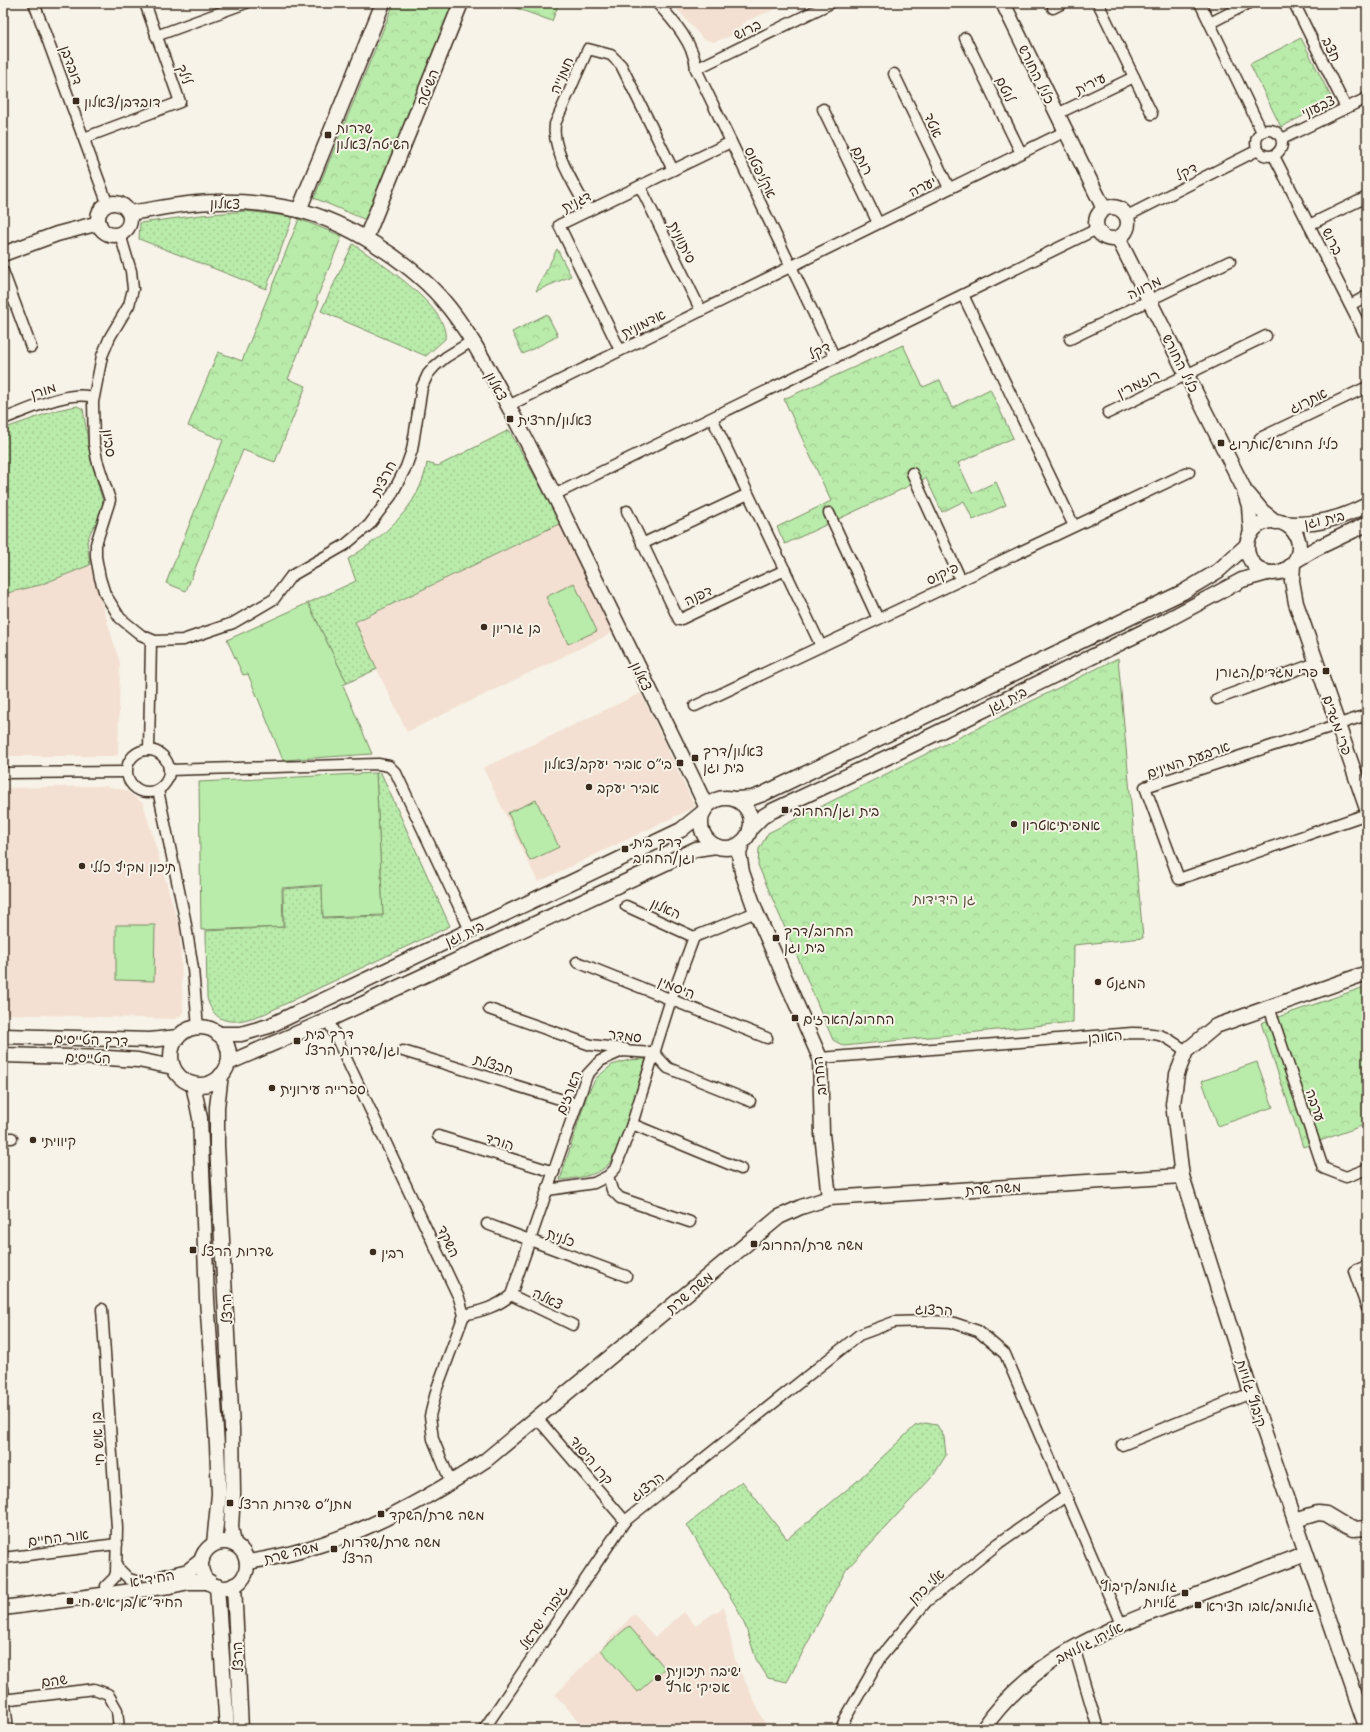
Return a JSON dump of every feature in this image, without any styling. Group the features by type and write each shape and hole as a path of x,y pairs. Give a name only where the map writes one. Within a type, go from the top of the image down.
{"street":[{"name":"דובדבן","path":"34,3 108,205"},
{"name":"לילך","path":"84,138 180,102 145,3"},
{"path":"156,36 246,3"},
{"path":"299,210 382,3"},
{"name":"השיטה","path":"366,238 461,3"},
{"name":"אקליפטוס","path":"656,3 672,20 696,59 696,69 835,358"},
{"name":"ברוש","path":"696,69 831,3"},
{"name":"כליל החורש","path":"1003,3 1104,209"},
{"path":"1053,8 1063,3"},
{"path":"1098,3 1152,114"},
{"path":"1200,3 1262,132"},
{"path":"1210,23 1249,3"},
{"name":"חצב","path":"1294,3 1346,108"},
{"name":"לוטם","path":"965,38 1021,153"},
{"name":"חמנייה","path":"588,211 557,149 554,132 555,124 588,49 611,55 621,65 673,170"},
{"name":"אטד","path":"894,74 949,188"},
{"name":"עירית","path":"1057,114 1134,77"},
{"name":"צבעוני","path":"1282,138 1367,98"},
{"name":"רותם","path":"823,109 878,224"},
{"name":"יערה","path":"791,266 1066,131"},
{"path":"1273,131 1278,133 1282,138 1282,149 1274,156 1264,156 1258,150 1256,140 1262,132 1273,131"},
{"name":"דגנית","path":"620,350 559,225 731,142"},
{"name":"דקל","path":"1127,216 1258,150"},
{"name":"ברוש","path":"1274,156 1367,339"},
{"name":"סיתוונית","path":"640,186 700,311"},
{"path":"1310,225 1367,197"},
{"name":"צאלון","path":"129,213 188,204 214,202 263,204 299,210 366,238 404,264 441,298 472,342 492,375 554,495 708,806"},
{"path":"113,203 120,205 129,213 129,225 126,230 120,234 113,235 106,233 99,223 98,218 101,211 113,203"},
{"path":"1116,207 1123,211 1127,216 1127,229 1123,235 1118,238 1106,238 1101,235 1097,229 1096,219 1104,209 1116,207"},
{"path":"3,254 57,234 99,223"},
{"name":"דקל","path":"554,495 1097,229"},
{"name":"סביון","path":"120,234 131,271 134,289 129,305 110,337 102,356 93,397 94,444 97,460 110,500 96,544 96,557 105,594 120,618 141,636 150,640"},
{"name":"כליל החורש","path":"1118,238 1243,487 1249,506 1249,540"},
{"name":"מרווה","path":"1070,339 1230,261"},
{"name":"אדמונית","path":"508,406 791,266"},
{"path":"3,271 31,347"},
{"path":"963,295 1074,526"},
{"path":"1350,305 1367,296"},
{"name":"רוזמרין","path":"1108,413 1266,336"},
{"name":"חרצית","path":"150,640 178,640 233,623 274,599 292,576 345,545 369,525 400,482 412,450 422,387 428,374 446,357 472,342"},
{"name":"אתרוג","path":"1260,438 1367,387"},
{"name":"מורן","path":"3,419 62,398 78,396 93,397"},
{"path":"712,418 821,646"},
{"name":"פיקוס","path":"695,706 1189,472"},
{"path":"912,473 961,580"},
{"name":"כליל החורש","path":"1243,487 1262,511 1278,522"},
{"path":"642,544 748,494"},
{"name":"בית וגן","path":"1278,522 1299,524 1322,522 1345,515 1367,505"},
{"name":"דפנה","path":"627,510 679,620 785,570"},
{"path":"829,513 878,619"},
{"path":"1278,522 1290,528 1297,538 1299,550 1294,563 1283,571 1269,573 1259,570 1253,564 1249,557 1249,540 1256,528 1264,524 1278,522"},
{"name":"בית וגן","path":"1294,563 1315,549 1367,524"},
{"name":"בית וגן","path":"736,799 752,798 763,794 1183,592 1218,571 1249,540"},
{"name":"פרי מגדים","path":"1294,563 1292,581 1296,603 1367,809"},
{"name":"בית וגן","path":"750,829 762,816 772,811 928,738 1167,620 1242,580 1269,573"},
{"name":"פרי מגדים","path":"1269,573 1285,584 1296,603"},
{"path":"149,750 150,640"},
{"path":"1217,698 1316,663"},
{"path":"1338,725 1367,715"},
{"name":"ארבעת המינים","path":"1338,725 1145,787 1179,879 1367,814"},
{"path":"149,750 162,755 166,760 168,770 167,780 158,790 151,792 137,790 132,785 126,772 130,759 142,751 149,750"},
{"path":"168,770 378,764 391,767 396,773 470,930"},
{"path":"3,773 126,772"},
{"path":"158,790 192,962 198,1028"},
{"path":"724,797 736,799 745,806 749,813 751,821 750,829 742,842 731,848 717,847 709,842 702,832 700,820 708,806 724,797"},
{"name":"בית וגן","path":"218,1034 241,1034 269,1026 681,830 708,806"},
{"name":"החרוב","path":"742,842 739,854 742,872 756,912 820,1058 822,1134 829,1198"},
{"name":"בית וגן","path":"224,1069 696,849 717,847"},
{"name":"החרוב","path":"717,847 734,860 742,872"},
{"name":"האלון","path":"626,906 694,937"},
{"path":"548,1190 594,1183 608,1176 615,1169 632,1124 654,1053 694,937 756,912"},
{"name":"היסמין","path":"577,962 767,1038"},
{"path":"1186,1051 1216,1026 1367,973"},
{"name":"ערבה","path":"1268,1007 1323,1168 1346,1177 1367,1169"},
{"name":"סמדר","path":"489,1009 592,1045 654,1053 668,1068 750,1101"},
{"name":"השקד","path":"328,1020 454,1284 464,1315"},
{"path":"198,1028 211,1030 218,1034 224,1041 228,1050 224,1069 215,1080 206,1084 193,1084 181,1078 173,1067 171,1054 173,1045 178,1037 189,1030 198,1028"},
{"name":"האורן","path":"820,1058 1132,1033 1152,1033 1168,1037 1186,1051"},
{"name":"דרך הטייסים","path":"3,1036 150,1040 178,1037"},
{"name":"חבצלת","path":"403,1051 576,1104"},
{"name":"הארזים","path":"511,1295 587,1075 600,1061 622,1051 654,1053"},
{"name":"קיבוץ גלויות","path":"1186,1051 1177,1074 1173,1104 1182,1176 1251,1393 1367,1729"},
{"name":"הטייסים","path":"3,1056 108,1058 138,1060 173,1067"},
{"name":"הרצל","path":"224,1069 217,1107 217,1145 232,1429 233,1494 231,1527 234,1544"},
{"name":"הרצל","path":"193,1084 200,1118 207,1299 217,1446 219,1494 214,1544"},
{"path":"632,1124 741,1169"},
{"name":"הורד","path":"438,1136 554,1172"},
{"path":"608,1176 612,1190 620,1198 690,1222"},
{"name":"משה שרת","path":"247,1562 280,1556 338,1539 390,1517 451,1483 486,1460 779,1217 801,1207 829,1198 1182,1176"},
{"name":"כלנית","path":"487,1224 626,1276"},
{"path":"1367,1266 1354,1271 1367,1308"},
{"path":"451,1483 433,1440 430,1416 437,1388 464,1315 490,1308 501,1303 511,1295"},
{"name":"צאלה","path":"511,1295 573,1325"},
{"name":"בן איש חי","path":"102,1309 117,1528 117,1567 114,1578 106,1586"},
{"name":"הרצוג","path":"625,1521 859,1336 894,1322 952,1322 978,1331 1005,1354 1121,1624"},
{"path":"1122,1445 1251,1393"},
{"name":"קרו היסוד","path":"537,1418 625,1521"},
{"name":"אלי כהן","path":"841,1729 845,1719 880,1658 926,1602 999,1543 1066,1496"},
{"path":"1295,1520 1318,1513 1326,1514 1353,1529 1367,1528"},
{"name":"גיבורי ישראל","path":"484,1729 625,1521"},
{"path":"226,1542 234,1544 245,1554 247,1562 244,1576 234,1585 226,1587 214,1584 204,1576 202,1560 204,1554 214,1544 226,1542"},
{"name":"אור החיים","path":"3,1558 117,1544"},
{"name":"אליהו גולומב","path":"983,1729 994,1712 1021,1684 1046,1664 1074,1648 1121,1624 1306,1553"},
{"name":"החיד\"א","path":"5,1607 106,1586 179,1574 188,1571 202,1560"},
{"path":"117,1567 129,1579 137,1581"},
{"name":"החיד\"א","path":"5,1607 189,1582 214,1584"},
{"name":"הרצל","path":"214,1584 227,1729"},
{"name":"הרצל","path":"234,1585 241,1729"},
{"path":"1074,1648 1098,1729"},
{"path":"3,1688 8,1729"},
{"name":"שהם","path":"4,1700 94,1689 108,1694 117,1710 119,1729"}],"shaded area":[{"path":"672,3 791,3 746,21 731,36 714,42 703,39"},
{"name":"בן גוריון","path":"561,523 614,632 407,732 355,623"},
{"path":"90,565 120,663 118,755 3,756 3,594 40,585"},
{"name":"אביר יעקב","path":"641,693 695,807 538,882 483,768"},
{"name":"תיכון מקיף כללי","path":"105,786 125,790 143,803 180,929 183,1012 180,1017 174,1019 3,1014 3,788"},
{"name":"ישיבה תיכונית אפיקי ארץ","path":"724,1607 735,1660 765,1724 762,1729 586,1729 555,1695 634,1614 655,1637 684,1612 695,1625"}],"green space":[{"path":"394,3 454,3 366,220 314,198"},
{"path":"515,3 559,3 552,21 513,7"},
{"path":"1301,38 1333,101 1281,127 1250,64"},
{"path":"246,211 293,217 266,289 139,239 140,223"},
{"path":"299,219 342,236 316,300 319,302 288,379 306,386 275,462 243,450 186,591 166,583 223,440 188,426 218,352 242,361"},
{"path":"353,244 410,286 436,313 443,326 445,339 426,356 321,311"},
{"path":"557,249 571,276 536,291"},
{"path":"547,314 558,336 523,354 512,332"},
{"path":"903,345 923,387 940,380 952,408 990,389 1013,438 958,463 972,493 996,482 1006,505 973,520 964,501 942,512 926,478 785,544 777,527 831,501 784,399"},
{"path":"77,406 83,409 91,460 105,509 91,531 87,542 90,565 40,585 3,594 3,429 57,410"},
{"path":"509,430 561,523 355,622 377,669 347,683 308,603 356,581 348,559 387,531 408,507 417,493 423,479 427,463 438,466"},
{"path":"574,583 597,631 568,644 546,597"},
{"path":"308,603 347,683 343,685 372,754 283,760 248,674 243,675 227,640"},
{"name":"גן הידידות","path":"1118,658 1143,938 1074,945 1073,1022 844,1046 833,1040 758,865 759,849 768,833"},
{"path":"376,773 381,773 450,926 264,1014 238,1021 230,1021 216,1015 207,998 206,931 284,927 283,889 322,886 323,918 383,916"},
{"path":"376,773 383,915 323,917 322,885 282,888 283,927 201,930 199,782"},
{"path":"536,800 559,847 530,861 508,813"},
{"path":"116,925 155,925 154,981 116,980"},
{"path":"1367,986 1367,1124 1303,1147 1261,1023"},
{"path":"646,1059 618,1147 612,1159 607,1166 596,1173 578,1178 560,1180 587,1095 596,1078 612,1065 629,1060"},
{"path":"1257,1062 1273,1107 1218,1126 1202,1081"},
{"path":"925,1423 937,1425 944,1437 946,1455 933,1476 846,1570 787,1682 768,1678 756,1659 746,1628 737,1608 687,1525 742,1481 787,1539 855,1483 915,1426"},
{"path":"629,1626 665,1668 638,1692 601,1650"}],"place":[{"name":"דובדבן/צאלון","path":"76,101"},
{"name":"שדרות השיטה/צאלון","path":"328,135"},
{"name":"צאלון/חרצית","path":"510,419"},
{"name":"כליל החורש/אתרוג","path":"1221,443"},
{"name":"בן גוריון","path":"484,627"},
{"name":"פרי מגדים/הגורן","path":"1326,671"},
{"name":"צאלון/דרך בית וגן","path":"695,758"},
{"name":"בי״ס אביר יעקב/צאלון","path":"680,763"},
{"name":"אביר יעקב","path":"589,787"},
{"name":"בית וגן/החרוב","path":"785,810"},
{"name":"אמפיתיאטרון","path":"1014,824"},
{"name":"דרך בית וגן/החרוב","path":"625,849"},
{"name":"תיכון מקיף כללי","path":"82,866"},
{"name":"החרוב/דרך בית וגן","path":"776,938"},
{"name":"המגנט","path":"1098,982"},
{"name":"החרוב/הארזים","path":"795,1018"},
{"name":"דרך בית וגן/שדרות הרצל","path":"297,1041"},
{"name":"ספרייה עירונית","path":"272,1088"},
{"name":"קיוויתי","path":"33,1140"},
{"name":"משה שרת/החרוב","path":"754,1244"},
{"name":"שדרות הרצל","path":"193,1250"},
{"name":"רבין","path":"373,1252"},
{"name":"מתנ״ס שדרות הרצל","path":"230,1503"},
{"name":"משה שרת/השקד","path":"381,1514"},
{"name":"משה שרת/שדרות הרצל","path":"334,1549"},
{"name":"גולומב/קיבוץ גלויות","path":"1185,1593"},
{"name":"החיד״א/בן איש חי","path":"70,1601"},
{"name":"גולומב/אבו חצירא","path":"1198,1605"},
{"name":"ישיבה תיכונית אפיקי ארץ","path":"658,1678"}]}
